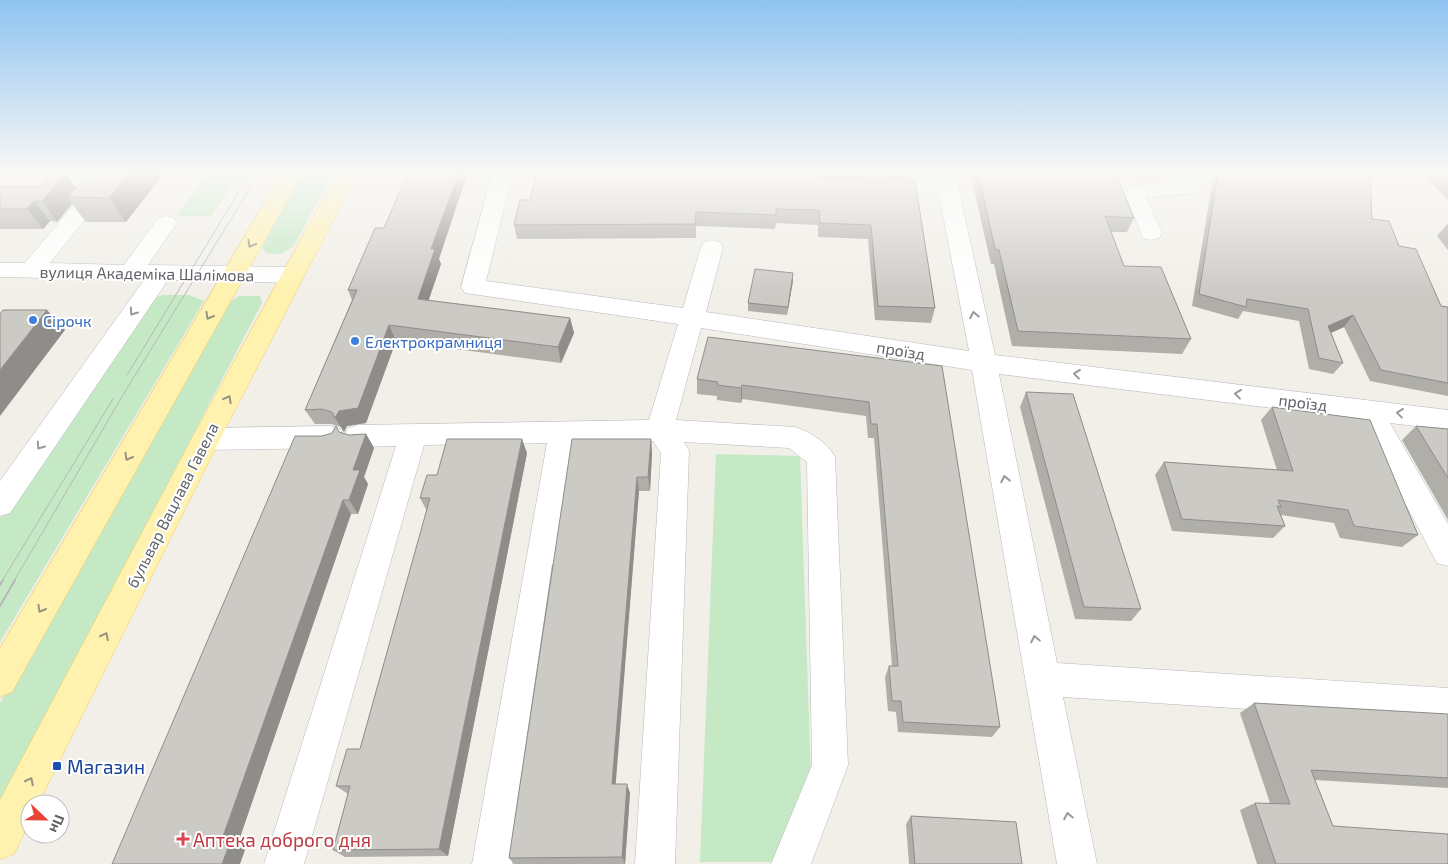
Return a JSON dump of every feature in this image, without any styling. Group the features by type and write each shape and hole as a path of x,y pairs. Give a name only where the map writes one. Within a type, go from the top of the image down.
{"main road":[{"path":"0,680 270,212"},
{"name":"бульвар Вацлава Гавела","path":"0,840 206,439 327,212"}],"street":[{"path":"31,271 80,212"},
{"name":"проїзд","path":"492,212 473,287 692,318 984,363 1448,420"},
{"path":"954,212 984,363 1077,864"},
{"path":"1143,212 1151,233"},
{"path":"131,272 166,223"},
{"path":"660,430 712,247"},
{"name":"вулиця Академіка Шалімова","path":"0,270 294,276"},
{"path":"0,504 161,272"},
{"path":"1368,409 1448,553"},
{"path":"655,864 675,451 660,430"},
{"path":"358,436 660,430 795,438 821,458 830,765 791,864"},
{"path":"492,864 563,432"},
{"path":"284,864 413,435"},
{"path":"206,439 330,437"},
{"path":"1043,679 1448,705"}],"green space":[{"path":"179,212 214,212 211,216 176,216"},
{"path":"281,212 312,212 294,246 281,254 266,253 262,248"},
{"path":"163,295 189,295 204,301 0,642 0,518 147,300"},
{"path":"239,296 260,296 262,303 0,804 0,703 229,303"},
{"path":"716,454 800,456 811,778 781,862 700,862"}],"building":[{"path":"391,212 444,212 431,249 435,249 418,299 570,318 558,347 389,325 358,408 339,411 335,418 332,412 322,409 305,410 357,290 348,290 375,228 384,228"},
{"path":"517,212 696,212 695,224 514,225"},
{"path":"705,212 776,212 776,215"},
{"path":"819,212 920,212 935,308 878,306 871,225 820,223"},
{"path":"987,212 1132,212 1134,218 1105,216 1124,266 1161,267 1191,339 1018,331 999,250 995,249"},
{"path":"1212,212 1372,212 1372,219 1389,221 1399,246 1416,249 1441,306 1448,307 1448,383 1381,370 1353,315 1328,326 1343,363 1319,358 1308,309 1247,299 1246,307 1199,294"},
{"path":"755,269 793,273 788,307 748,303"},
{"path":"3,310 47,310 0,370 0,314"},
{"path":"708,337 942,366 1000,727 903,722 901,701 892,701 889,666 898,666 877,424 871,424 869,402 742,385 741,388 717,385 718,382 697,379"},
{"path":"1026,392 1073,394 1141,609 1084,607"},
{"path":"1272,407 1370,420 1418,535 1354,526 1348,510 1278,500 1281,507 1277,506 1285,526 1182,519 1164,462 1293,471"},
{"path":"336,426 339,432 349,435 366,434 353,470 360,470 349,500 343,500 221,842 230,843 222,864 112,864 295,436 322,436 332,433"},
{"path":"1416,426 1448,429 1448,478"},
{"path":"447,439 522,439 439,849 333,850 350,786 336,786 347,749 360,749 430,498 420,498 427,475 437,475"},
{"path":"572,439 651,439 648,477 637,477 612,784 627,784 622,857 509,858"},
{"path":"1254,703 1448,714 1448,778 1311,770 1333,826 1448,834 1448,864 1276,864 1255,803 1290,804"},
{"path":"911,816 1016,822 1022,864 915,864"}],"tram line":[{"path":"127,375 226,212"},
{"path":"14,581 123,395 235,212"},
{"path":"2,581 113,399"},
{"path":"0,585 3,580"},
{"path":"0,606 15,580"}],"place":[{"name":"Сірочк","path":"33,320"},
{"name":"Електрокрамниця","path":"355,341"},
{"name":"Магазин","path":"57,766"},
{"name":"Аптека доброго дня","path":"183,839"}]}
